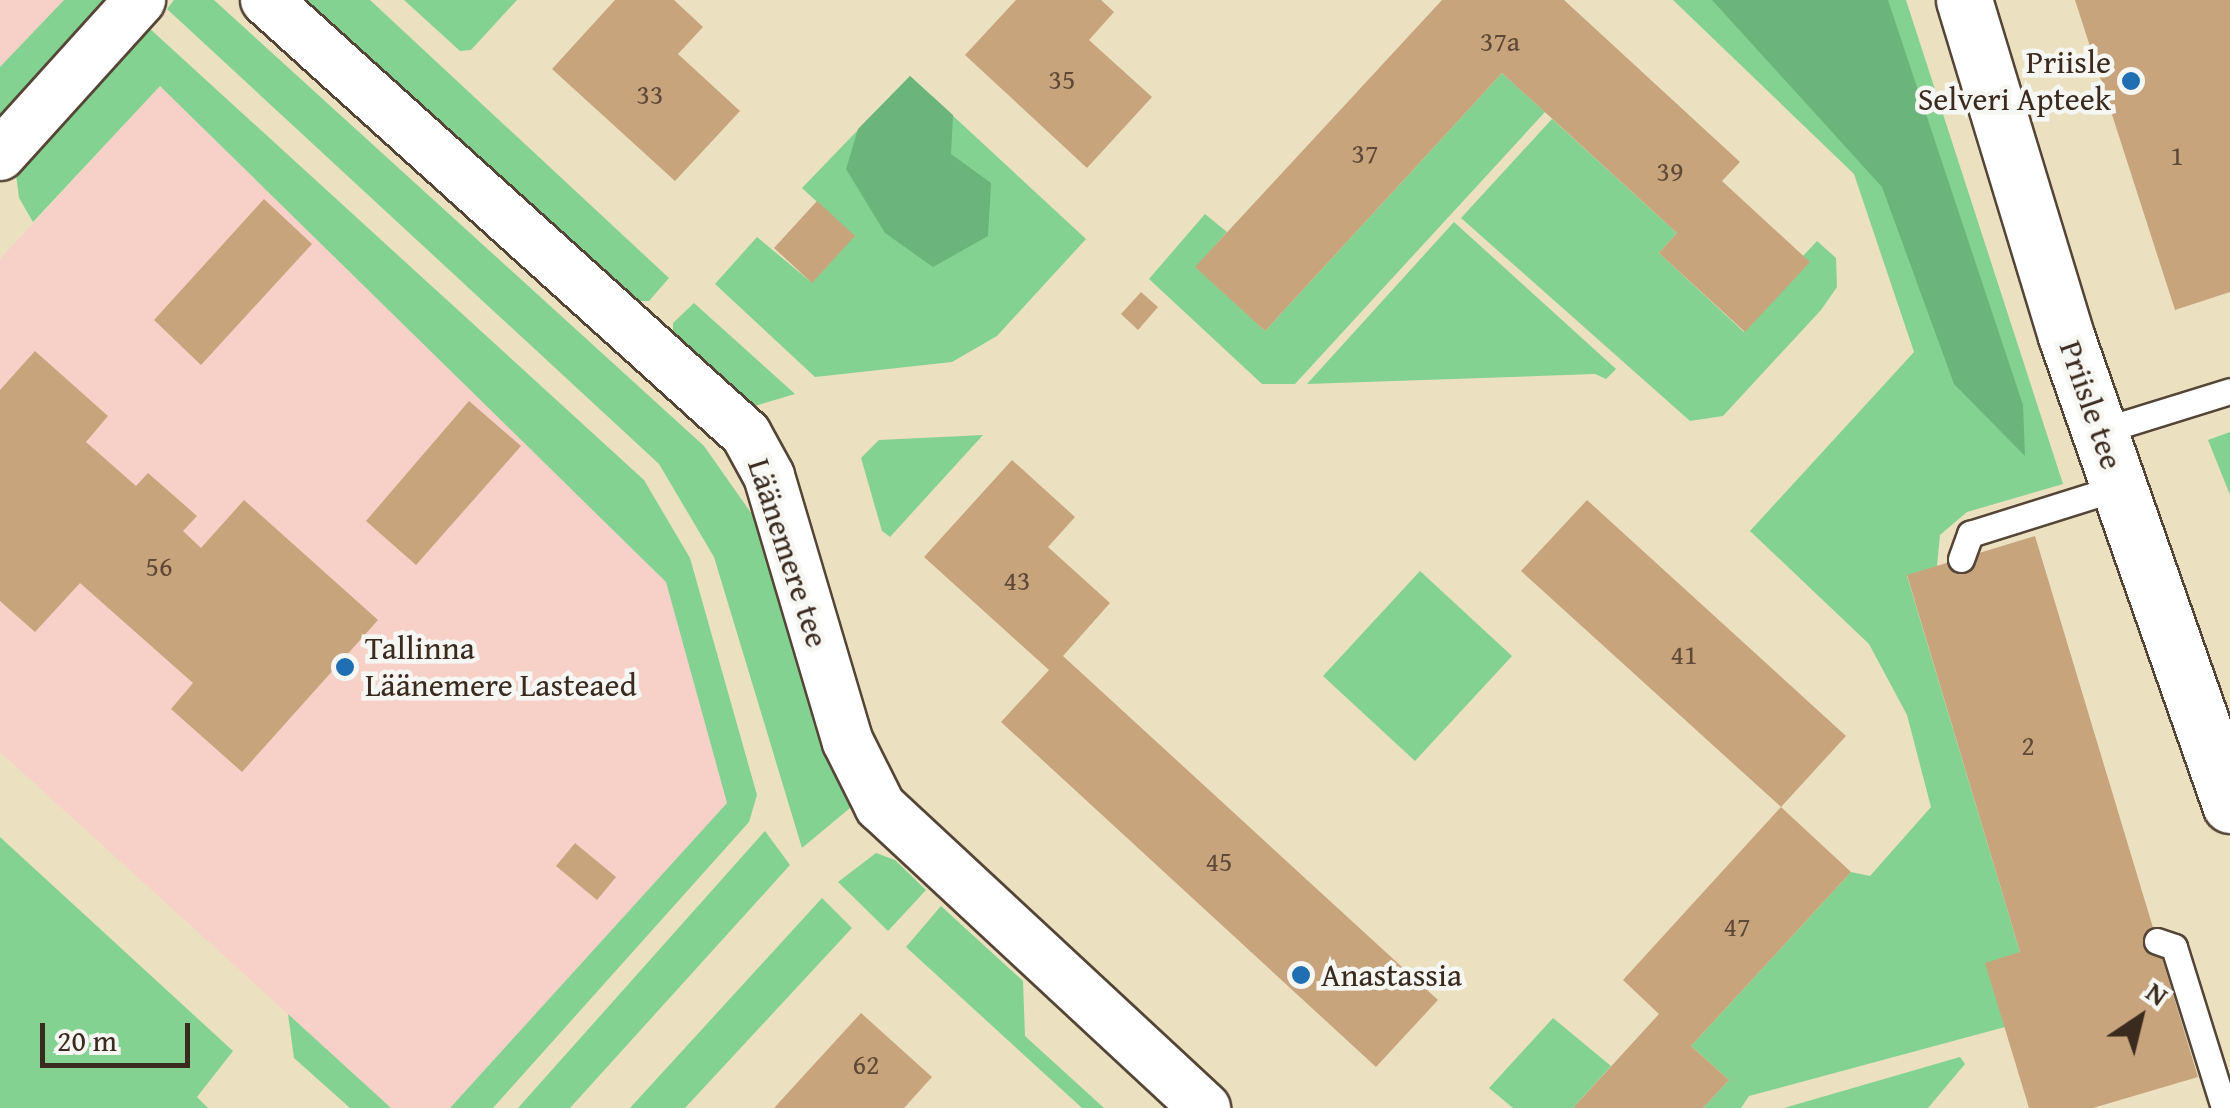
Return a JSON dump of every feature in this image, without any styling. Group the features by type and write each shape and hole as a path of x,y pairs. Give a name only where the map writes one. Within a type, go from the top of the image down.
{"street":[{"path":"0,154 140,0"},
{"name":"Läänemere tee","path":"266,0 746,434 769,476 848,742 880,806 1205,1108"},
{"name":"Priisle tee","path":"1964,0 2101,431 2230,805"}],"lane":[{"path":"2101,431 2230,391"},
{"path":"1962,559 1970,534 2120,487"},
{"path":"2156,941 2174,947 2224,1108"}],"shaded area":[{"path":"0,0 64,0 0,67"},
{"name":"Tallinna Läänemere Lasteaed","path":"160,86 666,582 727,803 450,1108 391,1108 0,752 0,259"}],"green space":[{"path":"64,0 109,0 0,122 0,67"},
{"path":"174,0 214,0 704,446 761,527 850,808 802,848 714,557 659,464 167,9"},
{"path":"303,0 370,0 669,278 649,301 627,301"},
{"path":"404,0 517,0 471,50 460,51"},
{"path":"1673,0 1906,0 2063,484 1967,512 1940,535 1937,566 1907,576 2020,952 2005,1027 1749,1096 1741,1108 1703,1108 1729,1080 1691,1046 1851,872 1870,876 1931,807 1907,715 1869,644 1750,531 1914,352 1854,174"},
{"path":"1712,0 1888,0 2023,405 2025,456 1954,384 1882,187"},
{"path":"148,27 644,480 690,558 757,795 749,822 493,1108 450,1108 727,803 666,582 160,86 33,222 19,198 16,174"},
{"path":"1502,73 1545,112 1295,384 1262,384 1149,279 1205,214 1227,232 1196,267 1265,331"},
{"path":"910,76 1086,239 997,336 952,362 815,377 715,284 757,237 811,282 854,236 802,188"},
{"path":"910,76 953,115 951,154 991,183 988,236 933,267 885,233 846,169 858,129"},
{"path":"1552,119 1677,233 1659,253 1744,332 1809,262 1803,256 1817,241 1836,258 1837,287 1821,310 1723,416 1690,421 1461,218"},
{"path":"1454,222 1616,369 1606,379 1595,374 1307,384"},
{"path":"694,303 795,394 741,410 673,348 673,323"},
{"path":"2230,432 2230,495 2208,440"},
{"path":"983,435 890,537 882,531 861,458 879,440"},
{"path":"1420,571 1512,656 1415,761 1323,676"},
{"path":"765,831 790,865 570,1108 518,1108"},
{"path":"0,837 233,1051 197,1097 208,1108 0,1108"},
{"path":"876,853 895,860 926,890 888,931 838,882"},
{"path":"822,898 852,928 685,1108 630,1108"},
{"path":"941,906 1023,981 1025,1036 1104,1108 1082,1108 906,947"},
{"path":"288,1014 391,1108 350,1108 294,1058"},
{"path":"1553,1018 1611,1066 1573,1108 1513,1108 1489,1088"},
{"path":"1960,1057 1965,1064 1928,1108 1784,1108"}],"building":[{"path":"615,0 674,0 703,27 678,54 740,111 675,181 552,69"},
{"path":"1016,0 1101,0 1114,12 1089,40 1152,97 1087,168 965,55"},
{"path":"1442,0 1564,0 1740,162 1722,181 1810,262 1745,332 1659,253 1677,233 1502,73 1265,331 1195,267"},
{"path":"2075,0 2230,0 2230,292 2175,310"},
{"path":"264,199 312,244 201,365 154,320"},
{"path":"817,201 855,236 812,283 774,248"},
{"path":"1141,292 1158,307 1138,330 1121,314"},
{"path":"35,351 108,416 86,442 136,486 148,473 197,516 183,531 201,548 244,500 378,620 242,772 171,709 193,683 80,583 35,632 0,601 0,390"},
{"path":"469,401 521,446 416,565 366,521"},
{"path":"1012,460 1075,517 1048,547 1110,603 1063,656 1438,1000 1376,1067 1001,722 1049,670 924,557"},
{"path":"1587,500 1846,736 1781,807 1521,571"},
{"path":"2035,536 2198,1077 2093,1108 2029,1108 1985,963 2020,952 1907,575"},
{"path":"1781,807 1851,872 1691,1046 1729,1080 1703,1108 1573,1108 1659,1014 1623,980"},
{"path":"575,843 616,877 597,900 556,866"},
{"path":"861,1013 932,1077 904,1108 774,1108"}],"place":[{"name":"Priisle Selveri Apteek","path":"2131,81"},
{"name":"Tallinna Läänemere Lasteaed","path":"345,667"},
{"name":"Anastassia","path":"1301,975"}]}
